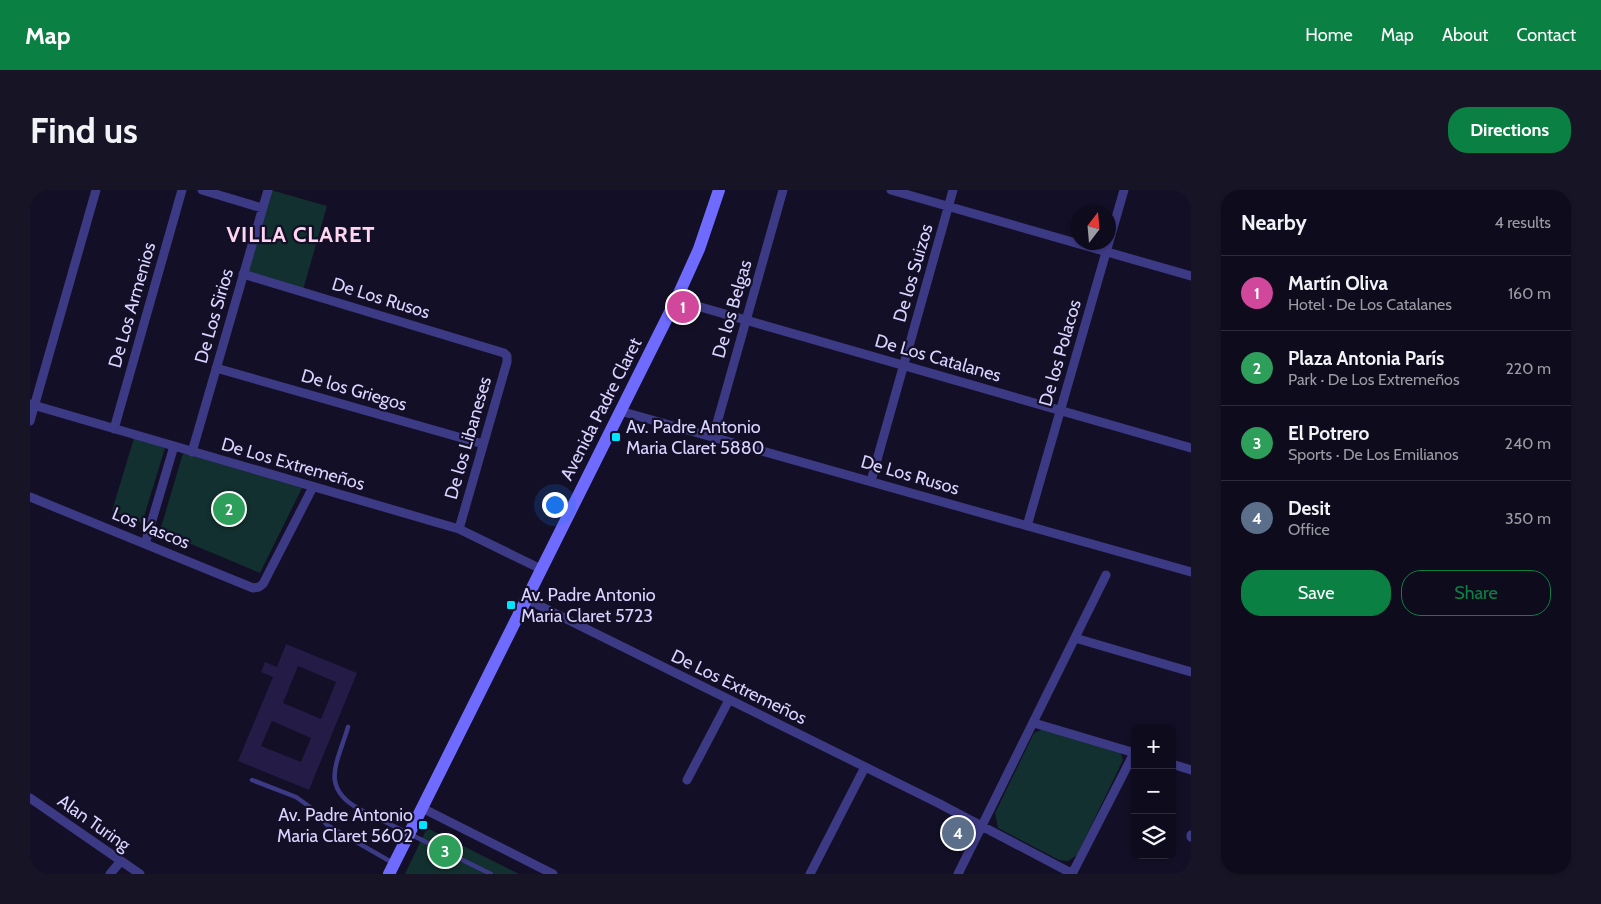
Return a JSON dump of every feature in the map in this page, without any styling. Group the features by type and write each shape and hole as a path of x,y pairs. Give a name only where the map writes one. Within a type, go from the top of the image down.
{"main road":[{"name":"Avenida Padre Claret","path":"422,808 676,300 699,250 719,190"},
{"path":"392,869 422,808"}],"street":[{"path":"30,421 32,405 96,190"},
{"name":"De Los Armenios","path":"114,429 182,190"},
{"path":"202,190 262,208"},
{"name":"De Los Sirios","path":"192,452 268,190"},
{"name":"De los Belgas","path":"713,438 783,190"},
{"path":"891,190 1191,276"},
{"name":"De los Suizos","path":"871,481 953,190"},
{"name":"De los Polacos","path":"1027,526 1124,190"},
{"name":"De Los Rusos","path":"243,274 498,350 506,356"},
{"name":"De Los Catalanes","path":"676,300 1191,448"},
{"name":"De los Libaneses","path":"459,530 507,362 506,356"},
{"name":"De los Griegos","path":"216,368 483,444"},
{"name":"De Los Extremeños","path":"32,405 459,530 541,569"},
{"name":"De Los Rusos","path":"620,411 1191,571"},
{"path":"145,544 174,446"},
{"name":"Los Vascos","path":"30,497 254,588 259,588 263,584 313,486"},
{"path":"958,874 1106,575"},
{"name":"De Los Extremeños","path":"526,599 938,803 1072,874"},
{"path":"1075,638 1191,672"},
{"path":"687,780 729,700"},
{"path":"1034,723 1131,752"},
{"path":"1072,874 1131,759"},
{"path":"1176,765 1191,770"},
{"path":"810,874 865,767"},
{"name":"Alan Turing","path":"30,798 140,874"},
{"path":"422,808 553,874"},
{"path":"110,874 122,861"}],"lane":[{"path":"348,727 334,772 336,790 342,798 350,804 491,874"},
{"path":"252,780 296,797 310,807 328,825 392,869"}],"green space":[{"path":"271,190 327,206 303,290 246,273"},
{"path":"134,438 165,448 142,523 112,511"},
{"path":"183,453 302,488 260,573 160,531"},
{"path":"1043,729 1120,752 1123,760 1077,855 1068,861 1059,860 998,828 995,813 1034,733"},
{"path":"427,828 519,874 405,874"}],"building":[{"path":"286,644 357,673 309,790 238,761 273,677 261,672 265,662 277,667","holes":["298,666 336,682 321,719 283,703","272,721 311,738 301,762 261,746"]}],"place":[{"name":"Martín Oliva","path":"683,307"},
{"name":"Av. Padre Antonio Maria Claret 5880","path":"616,437"},
{"name":"Plaza Antonia París","path":"229,509"},
{"name":"Av. Padre Antonio Maria Claret 5723","path":"511,605"},
{"name":"Av. Padre Antonio Maria Claret 5602","path":"423,825"},
{"name":"Desit","path":"958,833"},
{"name":"El Potrero","path":"445,851"}],"district":[{"name":"VILLA CLARET","path":"301,234"}]}
